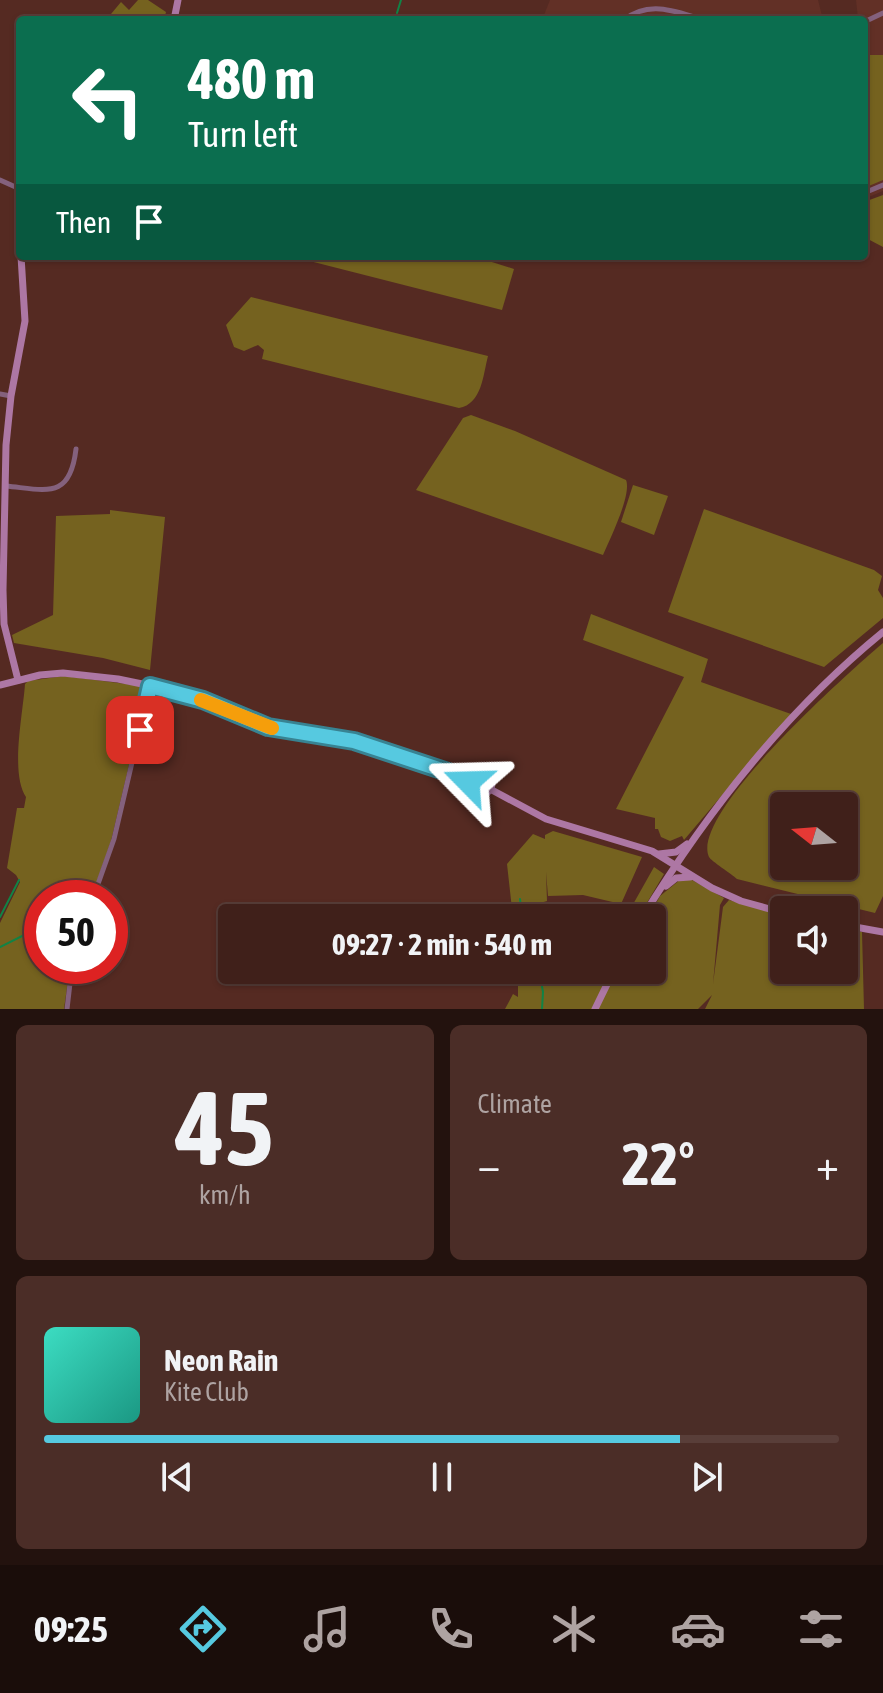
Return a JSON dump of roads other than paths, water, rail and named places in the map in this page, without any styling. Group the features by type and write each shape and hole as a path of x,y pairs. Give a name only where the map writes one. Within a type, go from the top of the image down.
{"main road":[{"path":"18,680 1,608 11,396 25,331 21,260"},
{"path":"651,904 675,864 734,783 828,681 883,632"},
{"path":"12,658 29,677"},
{"path":"0,685 29,677 85,674 150,686 203,700 268,727 354,741 469,779"},
{"path":"483,771 490,777 490,789 484,794 476,794 469,787 469,779 475,772 483,771"},
{"path":"490,789 546,819 658,853 699,881"},
{"path":"658,853 676,852 692,840"},
{"path":"657,894 676,878 687,876 741,901 770,909"},
{"path":"858,928 883,932"},
{"path":"595,1009 607,984"}],"street":[{"path":"630,16 641,8 656,6 690,16"},
{"path":"0,394 11,396"},
{"path":"6,486 54,490 67,483 76,449"},
{"path":"99,880 114,839 150,686"},
{"path":"67,1009 70,984"}],"waterway":[{"path":"397,13 401,0"},
{"path":"0,917 19,880"},
{"path":"520,899 521,904"},
{"path":"0,947 24,935"},
{"path":"542,984 542,1009"}]}
